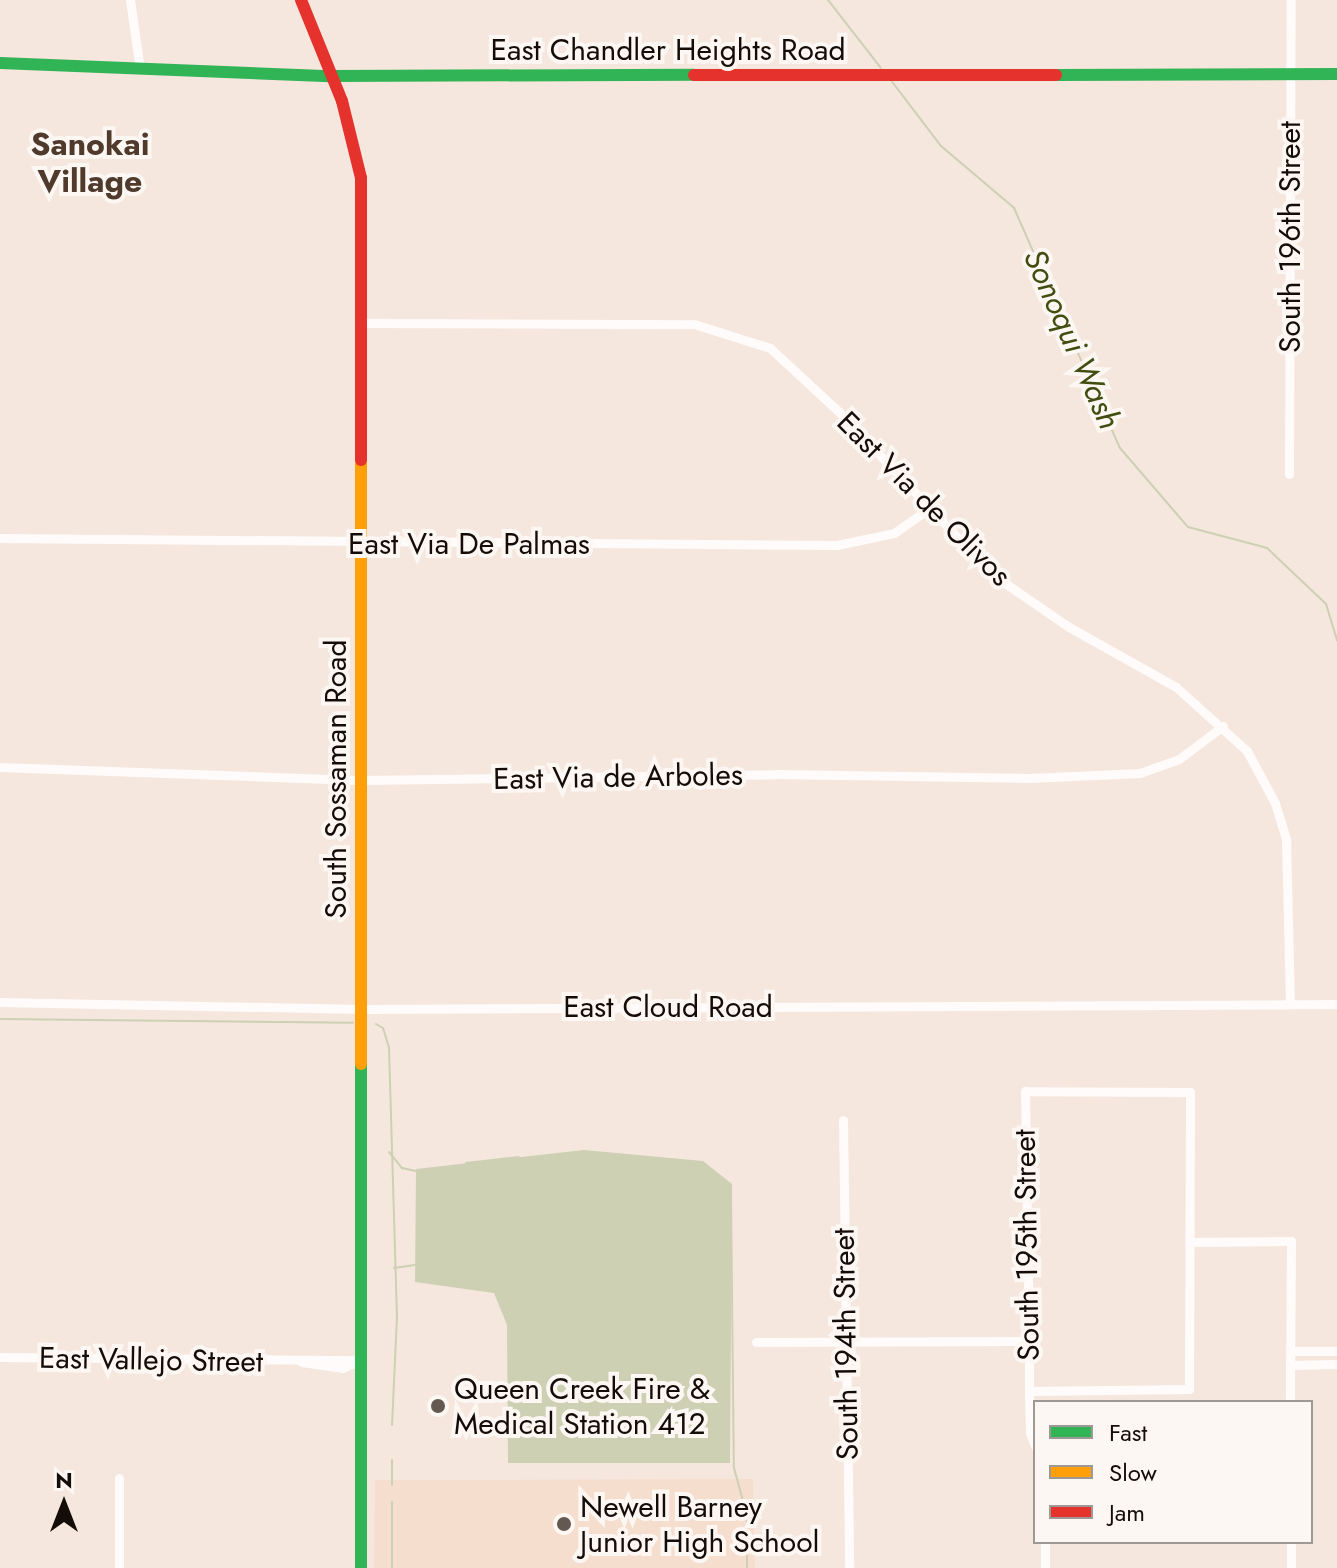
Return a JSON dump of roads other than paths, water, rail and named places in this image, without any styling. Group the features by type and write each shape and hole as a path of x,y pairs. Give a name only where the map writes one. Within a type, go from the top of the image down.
{"main road":[{"name":"South Sossaman Road","path":"301,0 360,169 363,323 361,1568"},
{"name":"East Chandler Heights Road","path":"0,63 330,76 1337,74"}],"street":[{"path":"130,0 140,69"},
{"name":"South 196th Street","path":"1289,474 1291,0"},
{"name":"East Via de Olivos","path":"363,323 694,324 720,328 770,348 993,575 1069,627 1176,687 1223,726 1263,777 1286,840 1290,1004"},
{"name":"East Via De Palmas","path":"0,538 362,545 837,545 894,533 930,508"},
{"name":"East Via de Arboles","path":"0,767 362,780 1140,773 1179,759 1223,726"},
{"name":"East Cloud Road","path":"0,1002 362,1009 1337,1004"},
{"name":"South 195th Street","path":"1033,1428 1029,1391 1025,1091 1190,1092 1190,1242"},
{"name":"South 194th Street","path":"843,1120 849,1568"},
{"path":"1029,1391 1189,1389 1190,1242 1291,1241 1290,1400"},
{"path":"756,1342 1029,1341"},
{"path":"1290,1351 1337,1351"},
{"name":"East Vallejo Street","path":"0,1357 302,1362 342,1368 361,1360"},
{"path":"1290,1365 1337,1364"},
{"path":"119,1478 119,1568"},
{"path":"1045,1544 1045,1568"},
{"path":"1291,1544 1291,1568"}],"waterway":[{"name":"Sonoqui Wash","path":"828,0 881,68"},
{"name":"Sonoqui Wash","path":"890,79 941,146 1014,208 1120,448 1188,527 1267,548 1326,604 1337,640"},
{"path":"0,1019 353,1023"},
{"path":"376,1024 383,1028 389,1048 397,1316 392,1425"},
{"path":"389,1152 402,1168 416,1171"},
{"path":"466,1163 519,1157"},
{"path":"731,1196 734,1468 747,1516 747,1568"},
{"path":"394,1268 415,1265"},
{"path":"392,1460 392,1485"},
{"path":"392,1502 392,1568"}],"place":[{"name":"Queen Creek Fire & Medical Station 412","path":"438,1406"},
{"name":"Newell Barney Junior High School","path":"564,1524"}],"district":[{"name":"Sanokai Village","path":"90,164"}]}
